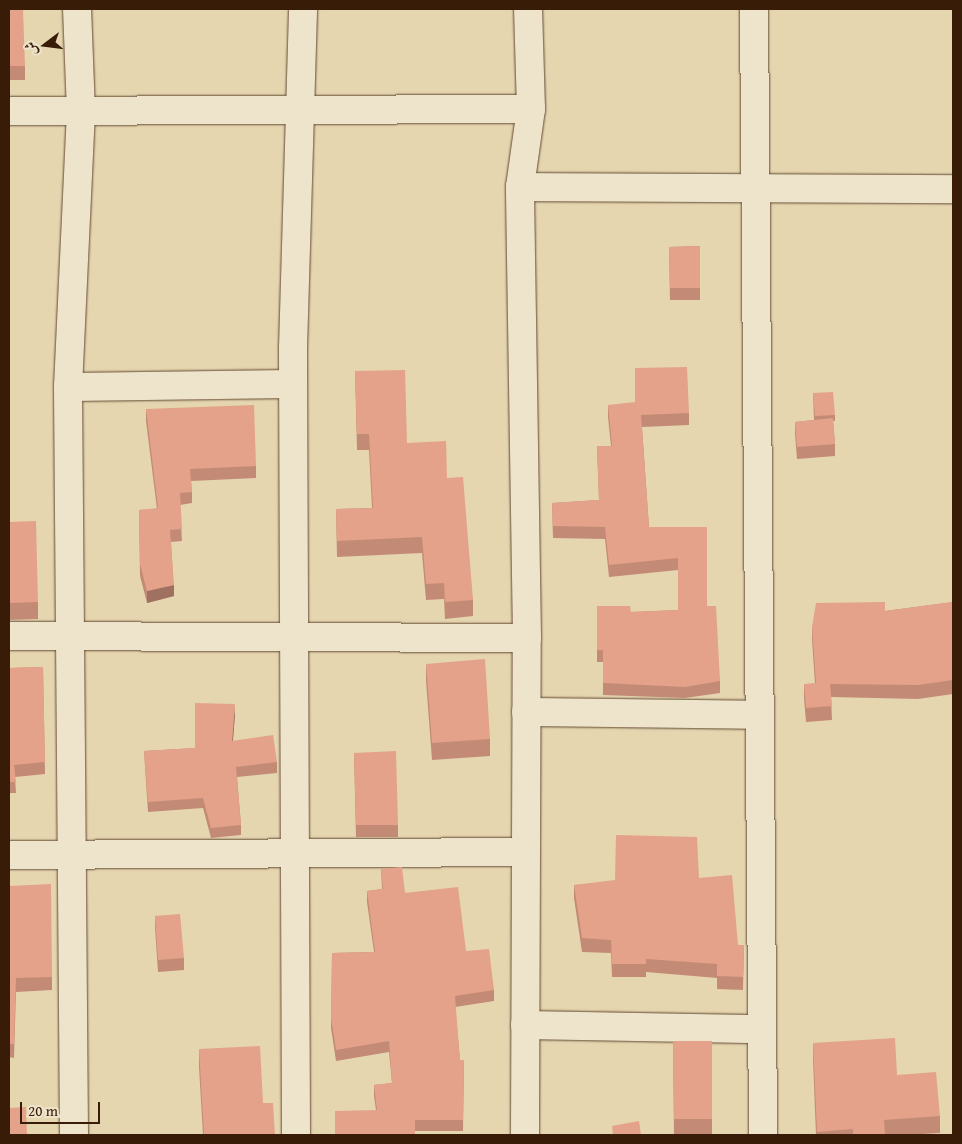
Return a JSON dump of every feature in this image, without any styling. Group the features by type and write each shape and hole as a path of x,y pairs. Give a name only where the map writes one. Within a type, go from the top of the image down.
{"street":[{"path":"74,1135 73,857 68,636 68,387 81,112 77,9"},
{"path":"296,1135 294,384 303,9"},
{"path":"525,1135 527,638 520,187 531,109 528,9"},
{"path":"754,9 763,1135"},
{"path":"9,111 531,109"},
{"path":"520,187 953,189"},
{"path":"68,387 294,384"},
{"path":"9,636 527,638"},
{"path":"526,712 760,715"},
{"path":"9,855 73,857 525,852"},
{"path":"525,1025 762,1029"}],"building":[{"path":"9,9 23,9 25,66 9,66"},
{"path":"700,246 700,288 670,288 669,247"},
{"path":"687,367 689,413 641,415 649,527 707,527 707,606 716,606 720,681 685,687 603,683 603,650 597,650 597,606 630,606 631,612 678,610 678,558 609,565 605,527 553,526 552,503 599,500 597,446 612,446 608,405 635,402 635,368"},
{"path":"405,370 407,443 446,441 447,478 463,477 473,600 445,602 444,583 426,584 422,537 337,541 336,509 373,508 369,434 357,434 355,371"},
{"path":"833,392 835,415 815,416 813,393"},
{"path":"254,405 256,466 190,469 192,492 180,493 182,529 170,530 174,585 147,591 140,564 139,510 158,508 146,409"},
{"path":"833,418 835,444 797,447 795,422"},
{"path":"36,521 38,602 9,603 9,522"},
{"path":"885,602 885,611 953,602 953,680 918,685 830,684 832,706 806,708 804,684 816,683 812,627 816,603"},
{"path":"485,659 490,739 432,743 426,664"},
{"path":"43,667 45,762 14,765 16,782 9,782 9,668"},
{"path":"195,703 235,704 232,741 273,735 277,762 236,767 241,825 211,828 203,798 148,802 144,751 195,748"},
{"path":"396,751 398,825 356,825 354,753"},
{"path":"616,835 697,837 699,878 732,875 738,945 744,945 743,977 717,976 717,964 646,959 646,964 612,964 611,940 582,938 574,885 615,880"},
{"path":"402,867 405,893 458,887 466,951 489,949 494,990 455,996 460,1060 464,1060 463,1120 415,1120 415,1135 335,1135 335,1111 377,1110 374,1085 392,1083 389,1041 336,1050 331,1017 332,953 375,952 367,891 383,889 381,869"},
{"path":"51,884 52,977 16,978 14,1044 9,1044 9,886"},
{"path":"180,914 184,958 158,960 155,916"},
{"path":"895,1038 897,1075 936,1072 940,1116 884,1120 885,1135 853,1135 853,1129 817,1132 813,1043"},
{"path":"673,1041 712,1041 712,1119 674,1119"},
{"path":"260,1046 263,1103 273,1103 275,1135 204,1135 199,1049"},
{"path":"26,1107 27,1135 9,1135 9,1108"},
{"path":"639,1121 641,1135 613,1135 612,1126"}]}
